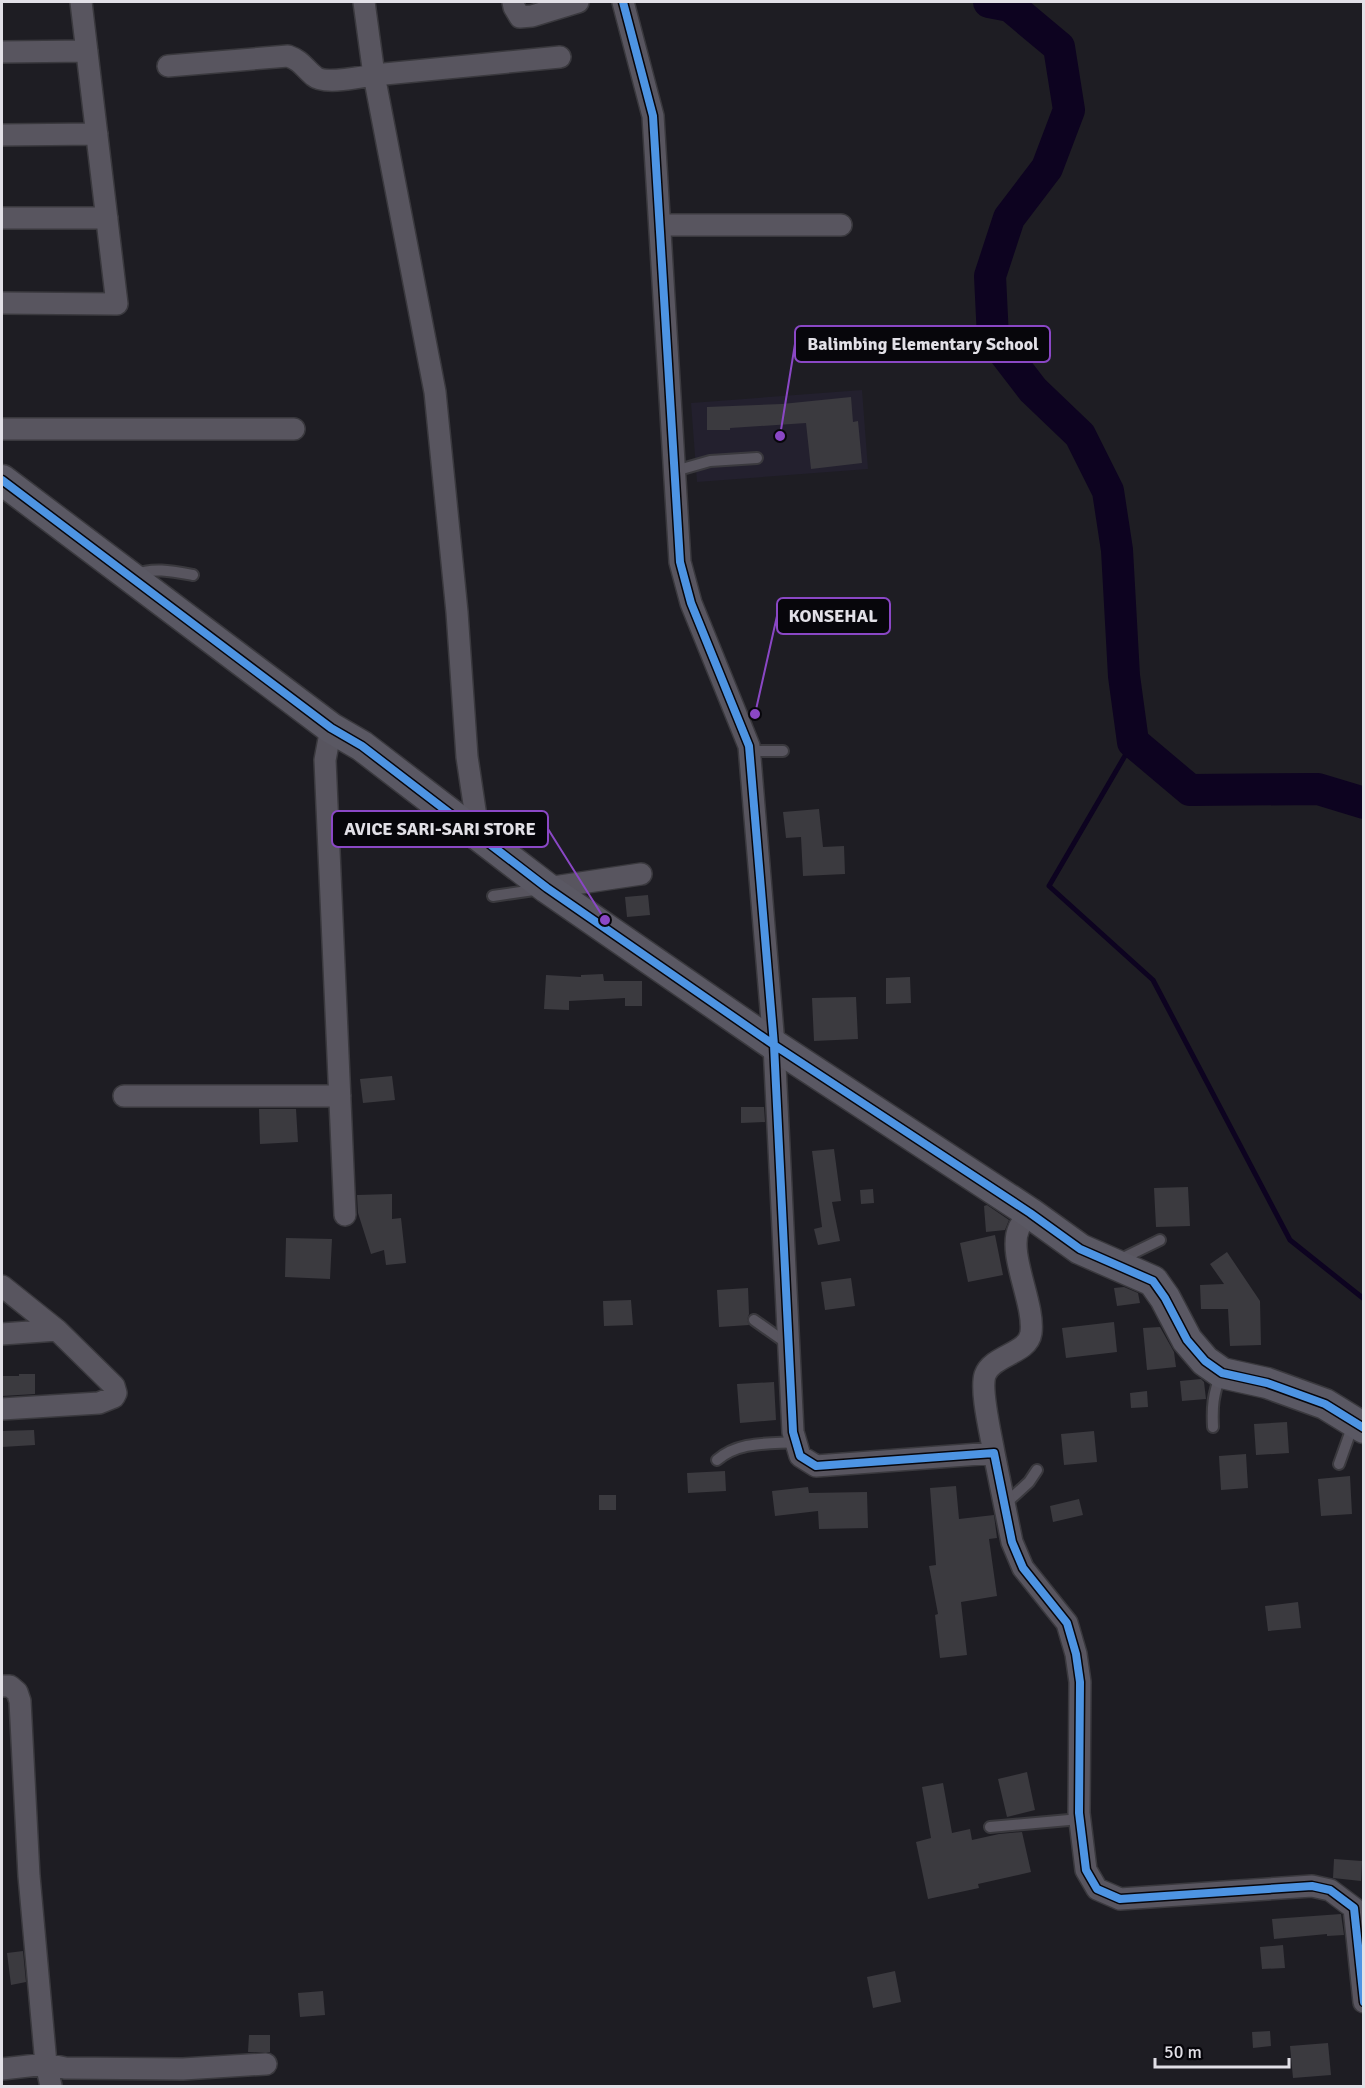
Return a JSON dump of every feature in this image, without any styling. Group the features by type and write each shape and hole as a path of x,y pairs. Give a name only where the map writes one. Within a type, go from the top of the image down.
{"street":[{"path":"2,303 117,304 81,2"},
{"path":"363,2 374,75 435,392 457,612 467,757 479,837"},
{"path":"513,2 520,17 532,16 578,2"},
{"path":"623,2 653,116 680,562 691,603 738,716 749,752 774,1045 793,1432 800,1456 816,1466 994,1453"},
{"path":"2,52 87,51"},
{"path":"168,66 288,56 299,60 315,78 328,81 560,57"},
{"path":"2,135 97,134"},
{"path":"2,218 107,218"},
{"path":"660,225 841,225"},
{"path":"2,429 294,429"},
{"path":"2,480 331,728 362,746 547,888 774,1045 1030,1213 1080,1249 1153,1281 1165,1298 1187,1340 1205,1361 1222,1373 1268,1383 1325,1404 1359,1425"},
{"path":"331,728 325,760 345,1215"},
{"path":"547,888 641,874"},
{"path":"124,1096 340,1096"},
{"path":"1030,1213 1019,1227 1016,1243 1031,1322 1030,1336 1021,1346 990,1365 984,1381 994,1453 1012,1542 1023,1568 1066,1623 1076,1654 1080,1682 1080,1819 1086,1870 1097,1889 1120,1899 1312,1886 1330,1890 1359,1906 1364,2002"},
{"path":"2,1287 57,1330 114,1386 116,1396 99,1403 2,1409"},
{"path":"2,1334 57,1330"},
{"path":"2,1686 10,1686 17,1692 20,1701 29,1876 46,2064 51,2086"},
{"path":"2,2069 46,2064 65,2068 183,2068 266,2064"}],"lane":[{"path":"675,471 710,461 757,458"},
{"path":"131,577 145,570 193,575"},
{"path":"749,752 783,751"},
{"path":"493,896 547,888"},
{"path":"1114,1263 1160,1240"},
{"path":"754,1320 789,1344"},
{"path":"1213,1427 1212,1405 1215,1388 1222,1373"},
{"path":"1339,1464 1344,1445 1359,1425"},
{"path":"717,1460 727,1451 745,1446 796,1442"},
{"path":"1004,1504 1029,1482 1037,1470"},
{"path":"990,1827 1080,1819"}],"shaded area":[{"path":"862,390 868,469 697,482 691,403"}],"building":[{"path":"851,397 853,422 858,421 862,463 811,469 806,423 707,430 707,407 782,404"},
{"path":"819,809 823,847 844,846 845,874 803,876 801,837 786,838 783,812"},
{"path":"648,895 650,915 627,917 625,897"},
{"path":"603,974 604,981 642,981 642,1006 625,1006 625,998 569,1001 569,1010 544,1009 546,975 581,977 581,975"},
{"path":"910,977 911,1003 886,1004 886,978"},
{"path":"856,997 858,1039 814,1041 812,998"},
{"path":"392,1076 395,1100 363,1103 360,1079"},
{"path":"741,1107 764,1107 765,1122 741,1123"},
{"path":"259,1109 296,1109 298,1142 260,1144"},
{"path":"834,1149 841,1201 832,1202 840,1241 818,1245 814,1229 822,1227 812,1151"},
{"path":"1188,1187 1190,1226 1156,1227 1154,1188"},
{"path":"873,1189 874,1203 861,1204 860,1190"},
{"path":"392,1194 392,1219 401,1218 406,1263 386,1265 384,1250 371,1254 358,1213 357,1195"},
{"path":"987,1205 1009,1220 1005,1230 986,1232 984,1206"},
{"path":"995,1235 1003,1275 968,1282 960,1243"},
{"path":"286,1238 332,1239 330,1279 285,1277"},
{"path":"1227,1252 1260,1301 1261,1345 1230,1346 1228,1309 1201,1309 1200,1285 1224,1284 1210,1264"},
{"path":"851,1278 855,1306 825,1310 821,1282"},
{"path":"1124,1287 1138,1293 1140,1303 1117,1306 1114,1288"},
{"path":"748,1288 749,1314 747,1320 749,1325 719,1327 717,1290"},
{"path":"631,1300 633,1325 604,1326 603,1301"},
{"path":"1114,1322 1117,1352 1066,1358 1062,1328"},
{"path":"1160,1327 1174,1352 1176,1367 1147,1370 1143,1328"},
{"path":"19,1374 35,1374 35,1394 2,1396 2,1376 19,1376"},
{"path":"1201,1379 1204,1382 1206,1399 1182,1401 1180,1381"},
{"path":"774,1382 776,1420 740,1423 737,1384"},
{"path":"1147,1391 1148,1407 1131,1408 1130,1393"},
{"path":"1287,1422 1289,1453 1256,1455 1254,1424"},
{"path":"34,1430 35,1445 2,1447 2,1431"},
{"path":"1094,1431 1097,1462 1064,1465 1061,1434"},
{"path":"1246,1454 1248,1488 1221,1490 1219,1456"},
{"path":"725,1471 726,1491 688,1493 687,1473"},
{"path":"1350,1476 1352,1514 1321,1516 1318,1479"},
{"path":"956,1486 959,1519 994,1515 997,1538 989,1539 997,1596 961,1602 967,1655 940,1658 935,1615 938,1614 929,1566 936,1565 930,1488"},
{"path":"808,1487 809,1493 867,1492 868,1528 819,1529 818,1511 775,1516 772,1491"},
{"path":"599,1495 616,1495 616,1510 599,1510"},
{"path":"1079,1499 1083,1515 1053,1522 1050,1506"},
{"path":"1298,1602 1301,1628 1268,1631 1265,1606"},
{"path":"1027,1772 1035,1810 1007,1817 998,1779"},
{"path":"943,1783 952,1833 970,1829 972,1840 1022,1832 1031,1872 978,1884 979,1888 928,1899 916,1842 931,1838 922,1787"},
{"path":"1334,1859 1362,1861 1361,1881 1333,1878"},
{"path":"1341,1914 1344,1935 1327,1936 1327,1934 1274,1939 1272,1919"},
{"path":"1283,1945 1285,1968 1262,1969 1260,1947"},
{"path":"23,1951 26,1982 11,1985 7,1953"},
{"path":"895,1971 901,2002 873,2008 867,1977"},
{"path":"323,1991 325,2015 300,2017 298,1993"},
{"path":"1270,2031 1271,2046 1253,2048 1252,2032"},
{"path":"249,2035 270,2035 270,2052 248,2052"},
{"path":"1328,2043 1331,2075 1293,2078 1290,2046"}],"waterway":[{"path":"989,2 1010,6 1059,47 1069,110 1047,168 1009,218 990,276 993,338 1033,390 1080,435 1108,491 1117,550 1124,676 1133,742 1190,790 1318,789 1364,803"},
{"path":"1133,742 1049,886 1153,980 1290,1240 1364,1299"}],"cycle path":[{"path":"623,2 653,116 680,562 691,603 749,746 774,1045 793,1432 800,1456 816,1466 994,1453 1012,1542 1023,1568 1067,1623 1076,1654 1080,1682 1079,1813 1086,1870 1097,1889 1120,1899 1312,1886 1330,1890 1354,1908 1364,2002"},
{"path":"2,480 331,728 362,746 547,888 774,1045 1030,1213 1080,1249 1153,1281 1165,1298 1187,1340 1205,1361 1222,1373 1267,1383 1325,1404 1364,1428"}],"place":[{"name":"Balimbing Elementary School","path":"780,436"},
{"name":"KONSEHAL","path":"755,714"},
{"name":"AVICE SARI-SARI STORE","path":"605,920"}]}
